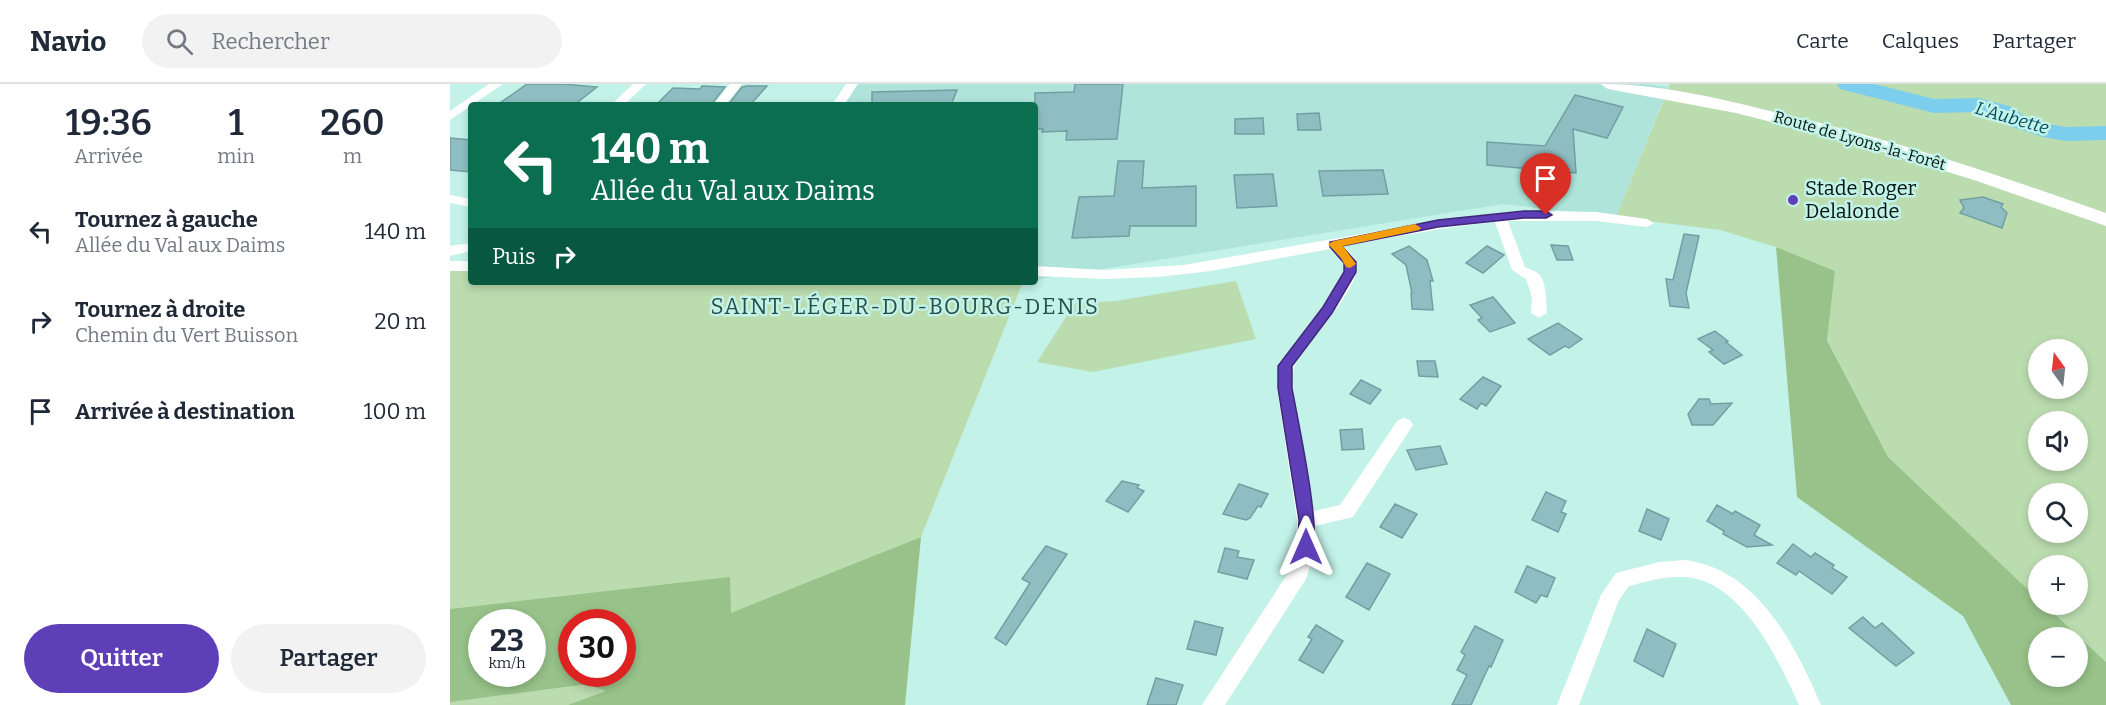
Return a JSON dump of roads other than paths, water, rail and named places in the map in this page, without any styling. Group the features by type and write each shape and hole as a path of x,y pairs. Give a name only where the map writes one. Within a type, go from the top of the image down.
{"main road":[{"name":"Route de Lyons-la-Forêt","path":"1608,84 1768,114 1821,127 1950,164 2106,220"}],"street":[{"path":"471,102 497,84"},
{"path":"620,102 640,84"},
{"path":"721,102 736,84"},
{"path":"840,102 852,84"},
{"path":"450,117 468,104"},
{"path":"450,199 468,202"},
{"path":"1038,272 1111,275 1177,271 1334,244 1438,223 1524,215 1591,215 1647,222"},
{"path":"1500,217 1519,270 1533,276 1539,297 1539,314"},
{"path":"1213,705 1299,573 1306,547 1306,520 1285,388 1285,366 1328,310 1350,272 1350,262 1334,244"},
{"path":"450,251 468,248"},
{"path":"450,266 468,266"},
{"path":"1306,520 1346,512 1404,426"},
{"path":"1568,705 1611,595 1623,579 1678,569 1695,570 1719,577 1738,590 1785,654 1810,705"}],"waterway":[{"name":"L'Aubette","path":"1848,84 1934,106 1978,105 2001,111 2017,121 2043,130 2066,134 2106,133"}],"place":[{"name":"Stade Roger Delalonde","path":"1793,200"}],"district":[{"name":"SAINT-LÉGER-DU-BOURG-DENIS","path":"905,306"}]}
